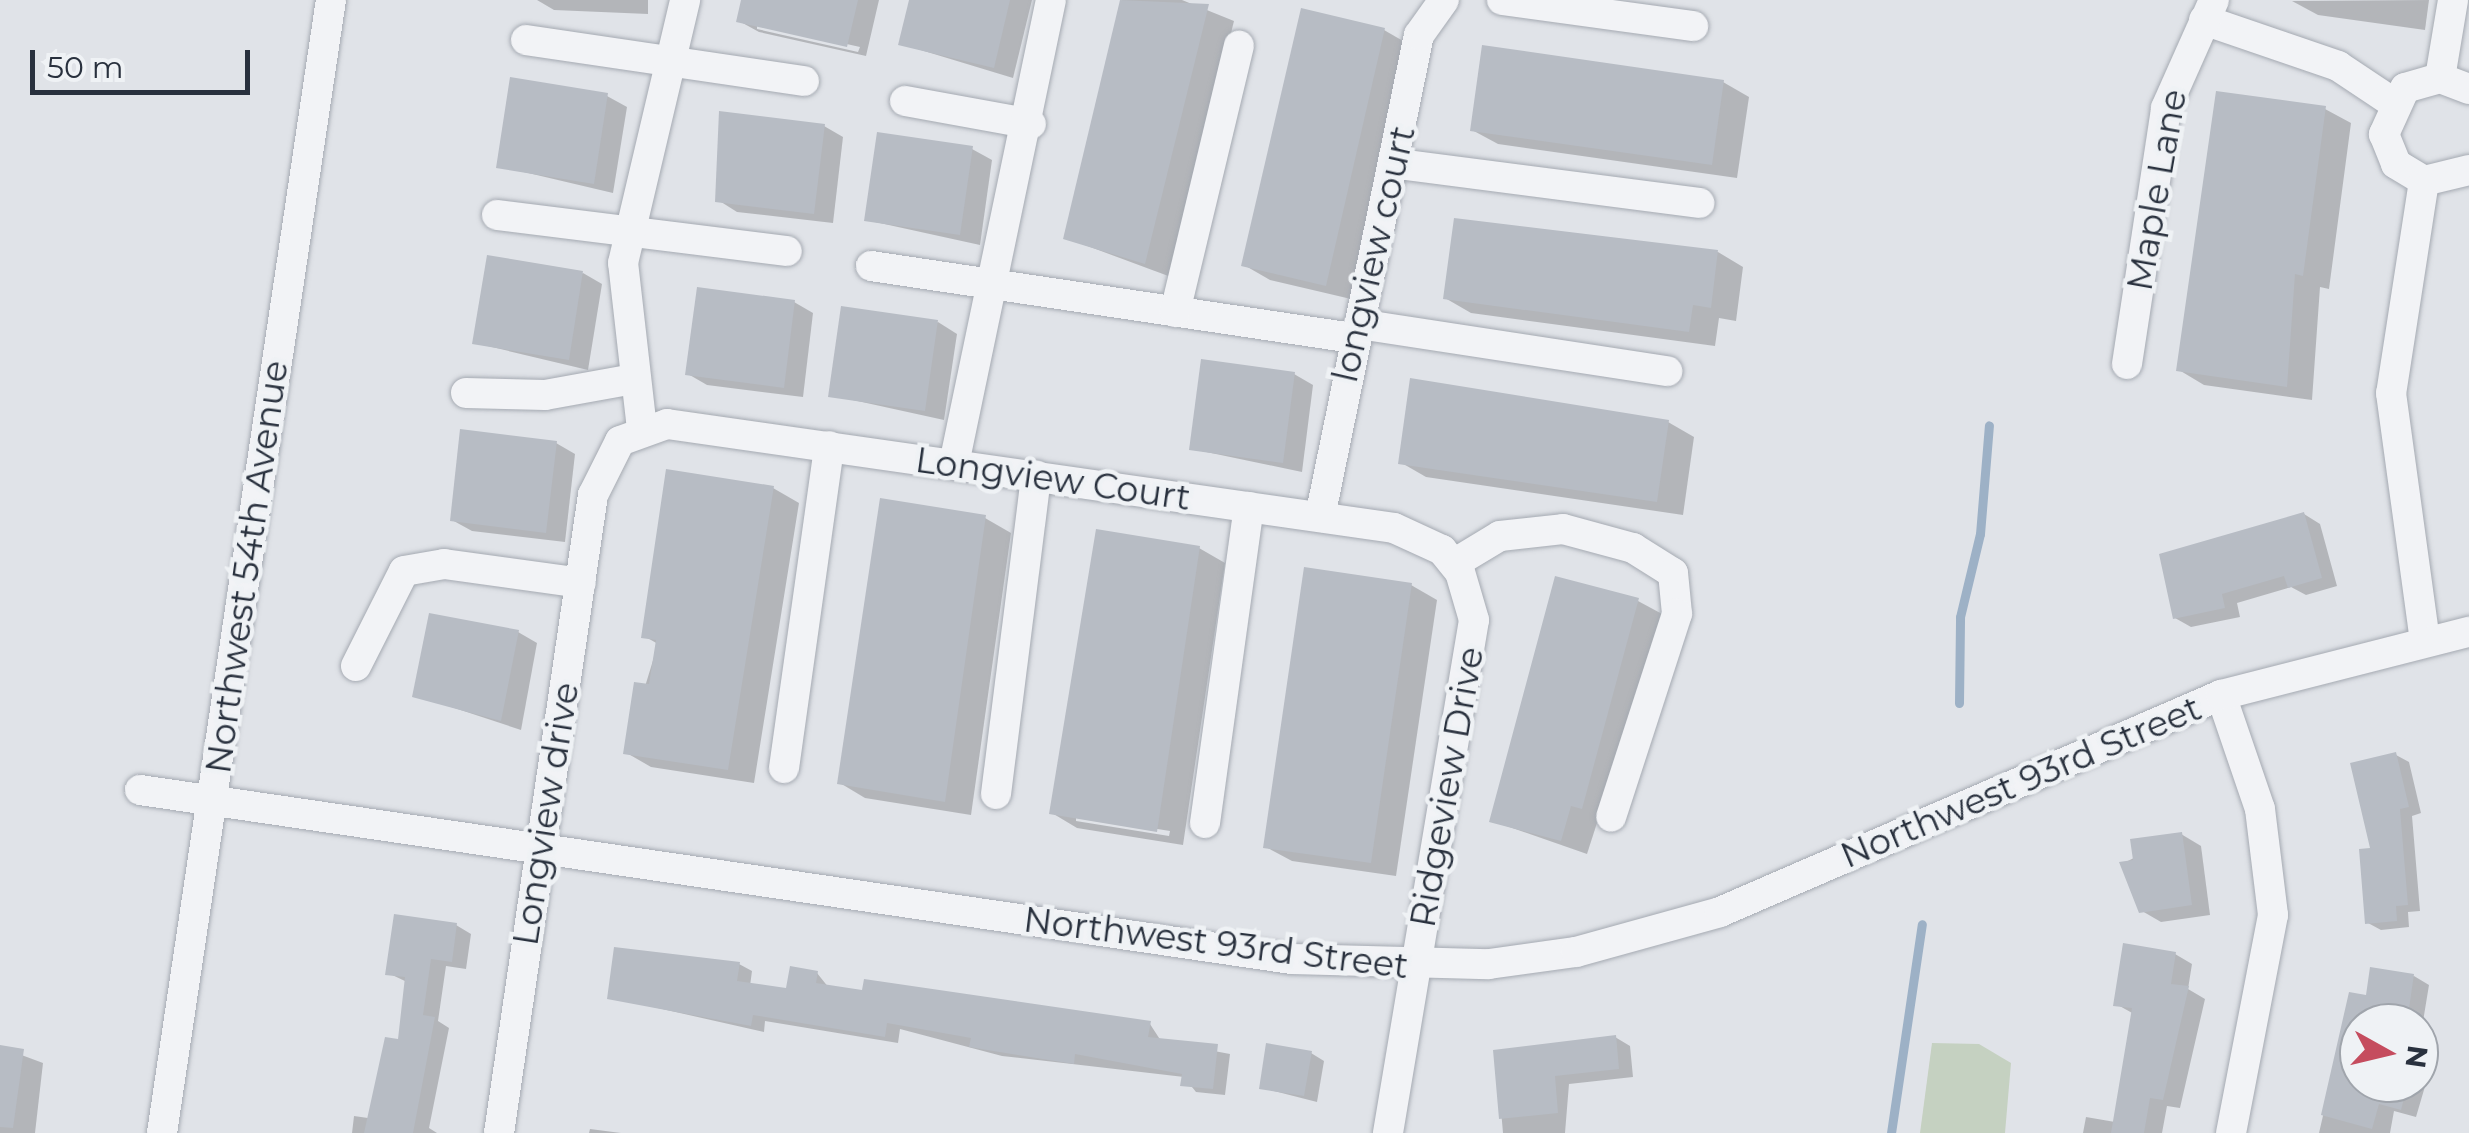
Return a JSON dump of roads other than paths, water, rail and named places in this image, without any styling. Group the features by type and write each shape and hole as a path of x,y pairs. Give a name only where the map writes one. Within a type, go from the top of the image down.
{"street":[{"name":"Northwest 54th Avenue","path":"162,1133 331,0"},
{"path":"642,429 623,305 631,234 676,60 685,0"},
{"name":"longview court","path":"954,464 990,285 1031,124 1051,0"},
{"name":"longview court","path":"1320,517 1357,331 1399,164 1419,35 1444,0"},
{"path":"1502,0 1693,26"},
{"path":"2440,78 2452,0"},
{"name":"Maple Lane","path":"2127,364 2166,108 2209,10 2338,66 2392,102"},
{"path":"526,40 804,81"},
{"path":"1174,312 1239,46"},
{"path":"2424,182 2388,150 2392,102 2440,78 2469,89"},
{"path":"905,101 1031,124"},
{"path":"1399,164 1699,202"},
{"path":"2424,182 2469,170"},
{"path":"2424,182 2392,393 2425,640"},
{"path":"496,215 788,251"},
{"path":"871,266 1174,312 1667,370"},
{"path":"466,393 544,395 634,379"},
{"name":"Longview Court","path":"642,429 678,425 1320,517 1419,536 1455,563"},
{"name":"Longview drive","path":"499,1133 592,495 605,458 642,429"},
{"path":"784,768 830,446"},
{"name":"longview court","path":"996,794 1036,476"},
{"path":"1205,823 1249,507"},
{"path":"1455,563 1500,536 1562,529 1633,548 1672,572 1677,614 1611,817"},
{"name":"Ridgeview Drive","path":"1388,1133 1474,620 1455,563"},
{"path":"356,666 404,571 444,564 581,583"},
{"name":"Northwest 93rd Street","path":"140,790 542,851 1414,969 1576,952 1720,912 2220,695 2425,640 2469,632"},
{"path":"2220,695 2260,809 2274,915 2232,1133"}],"waterway":[{"path":"1959,703 1960,617 1980,534 1989,425"},
{"path":"1891,1133 1922,924"}]}
